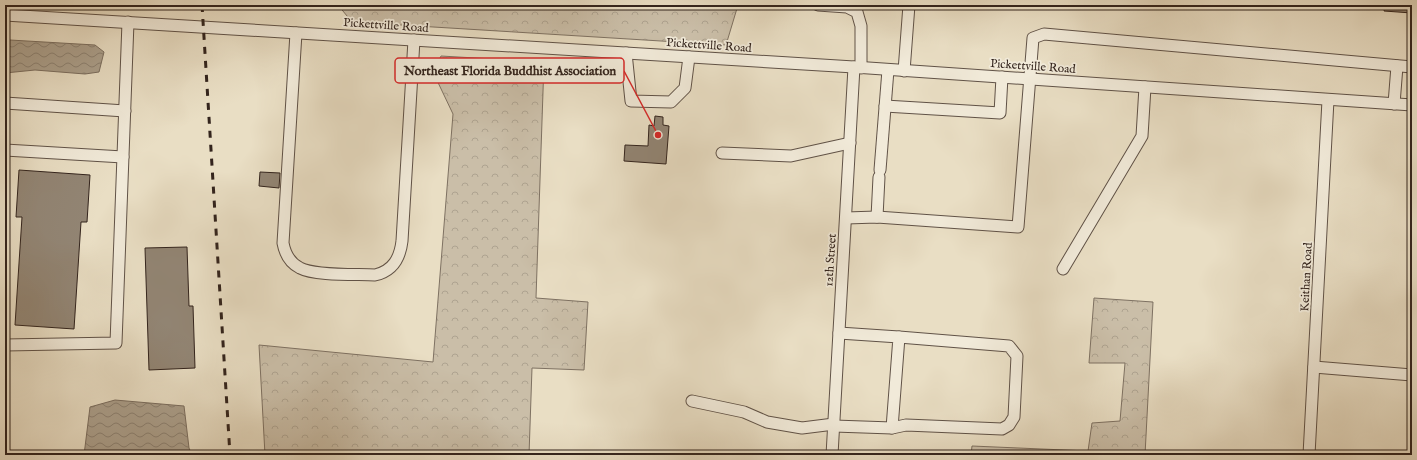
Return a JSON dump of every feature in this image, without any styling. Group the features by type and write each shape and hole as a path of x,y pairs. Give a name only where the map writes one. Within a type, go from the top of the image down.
{"street":[{"name":"12th Street","path":"818,5 847,7 857,12 861,26 850,143 832,455"},
{"path":"904,71 909,5"},
{"name":"Pickettville Road","path":"5,15 690,57 1412,105"},
{"path":"5,345 116,343 128,22"},
{"path":"296,33 283,243 286,254 291,262 300,268 314,272 375,275 384,273 391,268 398,259 402,240 414,40"},
{"path":"846,218 877,218 1018,227 1033,38 1044,34 1412,67"},
{"path":"626,53 631,101 642,102 671,102 685,88 690,57"},
{"path":"1394,104 1397,66"},
{"path":"877,218 888,70"},
{"path":"885,106 1000,113 1002,77"},
{"path":"1064,269 1142,136 1145,87"},
{"name":"Keithan Road","path":"1309,455 1328,100"},
{"path":"5,103 125,111"},
{"path":"722,153 791,156 850,143"},
{"path":"5,150 123,157"},
{"path":"692,401 744,412 767,422 802,428 834,425 892,428 906,424 1002,429 1009,425 1014,417 1017,356 1009,346 839,333"},
{"path":"892,428 899,337"},
{"path":"1314,367 1412,375"}],"green space":[{"path":"338,5 738,5 726,45 352,22"},
{"path":"441,56 544,62 536,298 588,302 584,370 532,368 529,455 265,455 259,345 433,362 453,114 433,72"},
{"path":"1094,298 1153,302 1145,455 971,455 972,446 1088,451 1092,423 1120,421 1125,363 1089,363"}],"water":[{"path":"10,40 95,45 104,52 99,72 85,74 35,70 5,73 5,41"},
{"path":"115,400 184,406 189,448 192,455 84,455 90,407"}],"building":[{"path":"1385,5 1412,5 1412,13 1384,11"},
{"path":"655,116 663,117 663,125 669,126 666,164 624,161 625,145 648,146 649,125 654,126"},
{"path":"19,170 90,175 87,222 81,222 74,329 15,325 22,217 16,217"},
{"path":"260,172 280,173 279,188 259,186"},
{"path":"187,247 189,306 193,306 195,368 149,370 145,248"}],"railway":[{"path":"202,5 230,455"}],"place":[{"name":"Northeast Florida Buddhist Association","path":"658,135"}]}
